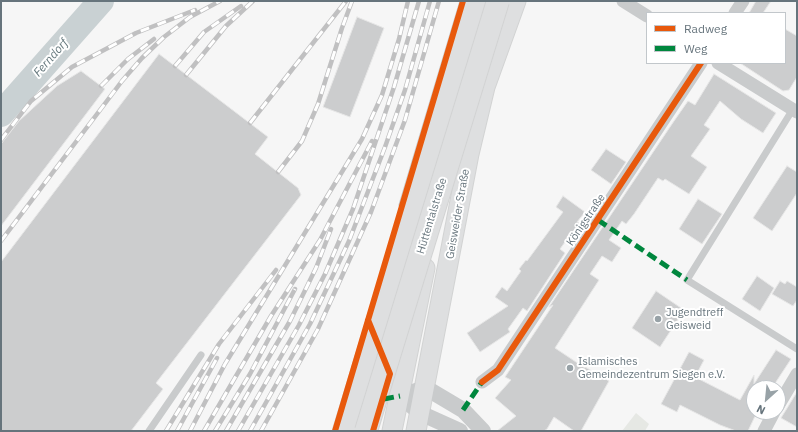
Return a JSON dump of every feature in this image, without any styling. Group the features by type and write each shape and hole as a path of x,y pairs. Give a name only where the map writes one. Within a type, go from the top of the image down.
{"highway":[{"name":"Hüttentalstraße","path":"344,431 476,1"},
{"name":"Hüttentalstraße","path":"366,431 498,1"}],"main road":[{"name":"Geisweider Straße","path":"392,431 465,80 492,1"},
{"name":"Geisweider Straße","path":"416,431 426,388 470,146 484,87 516,1"}],"street":[{"path":"623,1 646,15"},
{"path":"736,12 743,1"},
{"name":"Königstraße","path":"482,382 498,370 700,64"},
{"path":"720,64 796,108"},
{"path":"786,393 797,374"},
{"path":"400,396 426,388 463,410 483,431"},
{"path":"400,396 420,413 460,431"},
{"path":"764,431 770,420"}],"lane":[{"path":"368,320 463,1"},
{"path":"796,108 687,280 797,349"},
{"path":"149,431 201,356"}],"shaded area":[{"path":"636,413 649,424 645,431 622,431"}],"building":[{"path":"756,1 771,1 764,12 750,12"},
{"path":"357,17 384,28 350,117 323,107"},
{"path":"786,30 797,36 797,77 789,90 783,91 742,64 786,64"},
{"path":"159,54 268,137 255,154 298,188 301,195 156,383 163,389 131,431 1,431 1,262"},
{"path":"81,71 105,89 1,226 1,144 19,121 57,86"},
{"path":"714,74 776,113 763,133 741,119 720,101 704,125 710,129 691,156 707,167 689,194 665,179 663,181 658,178 634,214 626,224 622,221 609,240 621,248 612,262 602,256 590,274 599,280 555,348 585,368 609,381 581,431 574,431 554,417 547,429 544,431 497,431 516,416 495,398 511,380 505,377 553,305 549,307 674,121 688,101 695,105"},
{"path":"606,149 626,162 611,184 591,170"},
{"path":"787,166 797,172 797,193 772,231 753,218"},
{"path":"563,196 585,212 577,222 584,225 579,232 570,235 560,249 565,253 527,311 523,308 508,329 510,332 480,352 467,333 508,306 495,297 502,287 507,291 521,271 519,269 526,260 527,261 563,212 556,207"},
{"path":"698,199 722,214 702,244 679,229"},
{"path":"757,276 774,288 760,311 742,299"},
{"path":"780,281 785,284 787,281 797,287 797,300 793,306 772,294"},
{"name":"Jugendtreff Geisweid","path":"656,291 684,310 660,347 632,328"},
{"path":"776,350 791,359 777,380 757,380"},
{"path":"689,352 704,360 695,377 740,400 746,389 746,420 753,420 748,431 736,431 720,425 680,405 677,412 661,404"},
{"path":"797,392 797,427 785,420 786,420 786,410"}],"waterway":[{"name":"Ferndorf","path":"1,114 101,1"}],"railway":[{"path":"1,241 122,81 142,58 164,37 190,17 220,1"},
{"path":"186,75 226,26 253,1"},
{"path":"250,123 346,1"},
{"path":"278,172 302,141 318,104 352,1"},
{"path":"190,431 225,364 362,139 382,95 399,39 408,1"},
{"path":"238,431 299,325 325,274 353,209 394,87 419,1"},
{"path":"250,431 310,324 349,241 405,90 430,1"},
{"path":"261,431 318,329 371,212 405,120 439,1"},
{"path":"175,66 204,32 241,6"},
{"path":"1,140 31,101 72,67 136,33 195,10"},
{"path":"101,86 128,59 154,39"},
{"path":"204,431 271,316 320,240 372,141"},
{"path":"226,431 290,321 316,268 331,229"},
{"path":"166,431 219,344 276,270"},
{"path":"215,431 250,374 295,289"},
{"path":"177,431 217,358"}],"marked path":[{"path":"598,220 687,280"},
{"path":"463,410 482,382"},
{"path":"384,399 400,396"}],"cycle path":[{"path":"335,431 463,1"},
{"path":"482,382 498,370 700,64"},
{"path":"368,320 390,374 373,431"}],"place":[{"name":"Jugendtreff Geisweid","path":"658,319"},
{"name":"Islamisches Gemeindezentrum Siegen e.V.","path":"570,368"}]}
